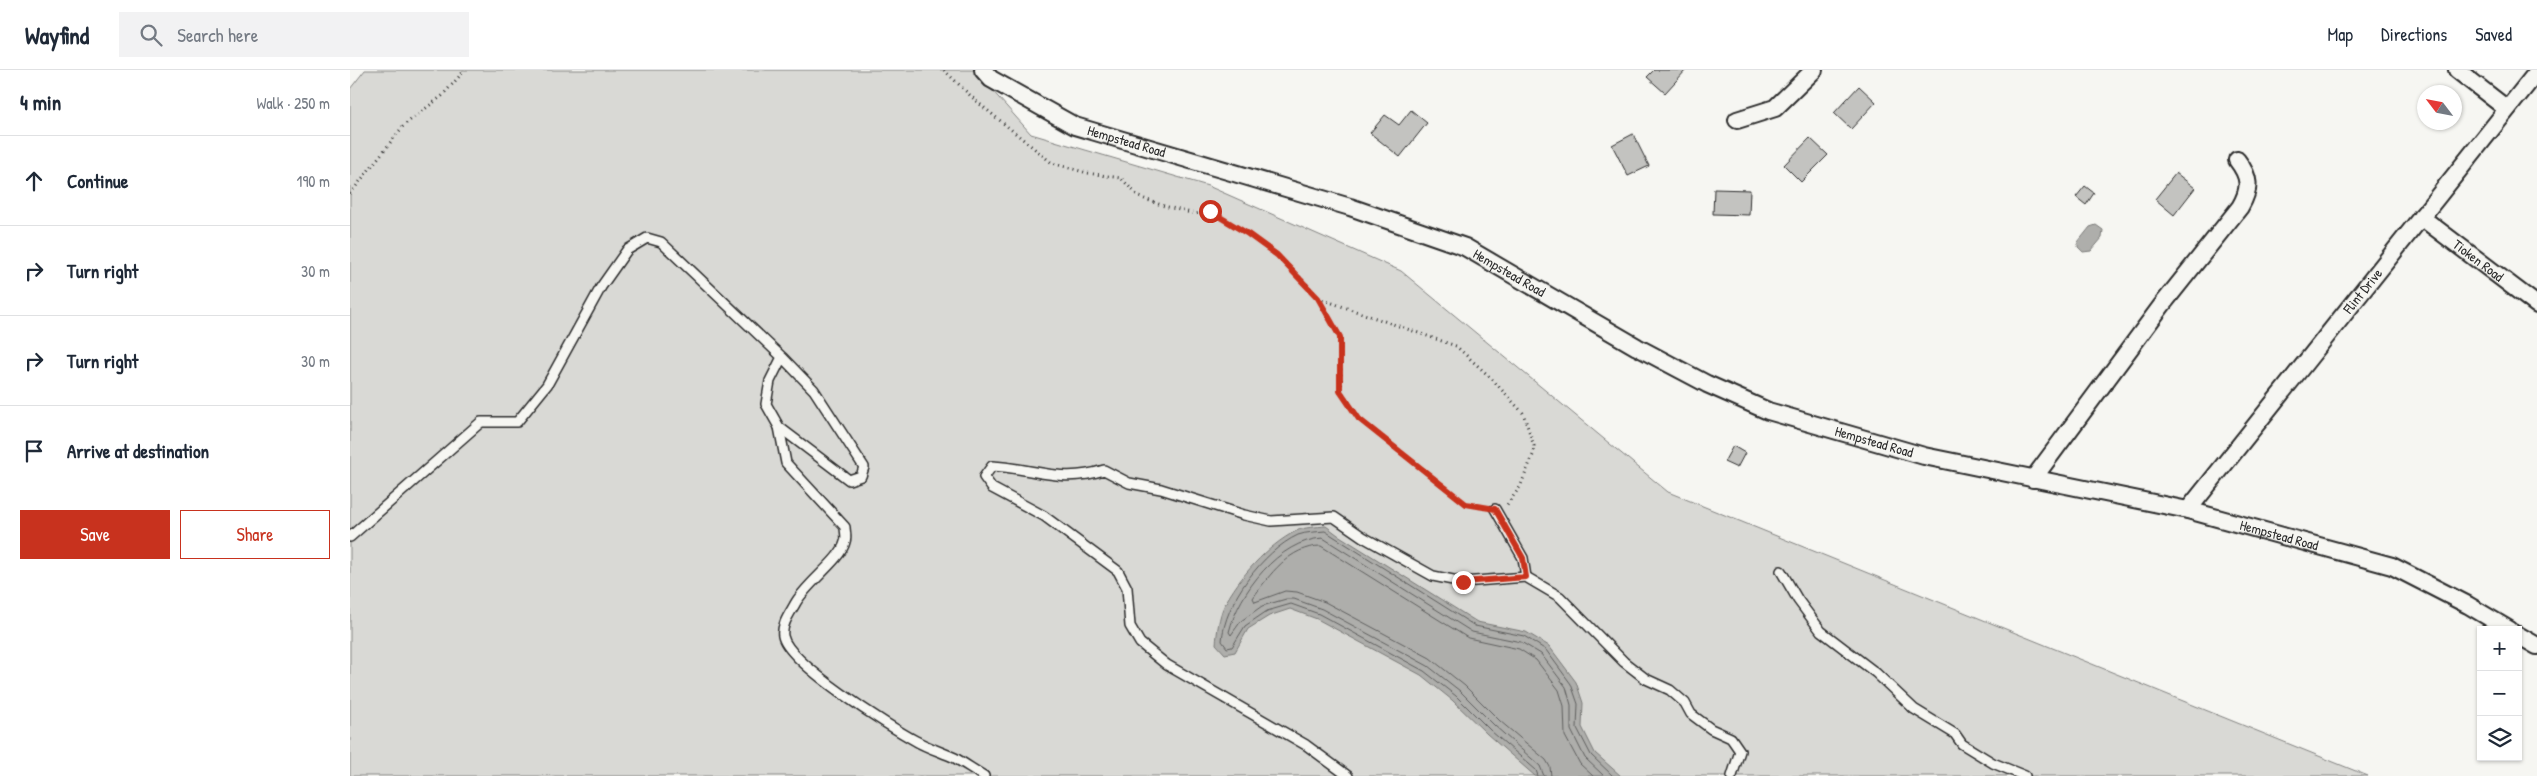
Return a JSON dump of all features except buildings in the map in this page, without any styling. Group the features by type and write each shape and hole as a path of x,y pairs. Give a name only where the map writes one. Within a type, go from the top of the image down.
{"street":[{"name":"Hempstead Road","path":"983,70 992,78 1075,126 1350,207 1465,247 1638,347 1707,384 1752,404 1924,456 2188,510 2392,566 2468,604 2504,626"},
{"path":"1737,120 1775,108 1814,70"},
{"path":"2457,70 2507,109"},
{"name":"Flint Drive","path":"2188,510 2537,72"},
{"path":"2033,479 2162,305 2240,207 2247,194 2249,181 2237,160"},
{"name":"Tioken Road","path":"2421,217 2537,305"},
{"path":"2522,637 2537,646"}],"lane":[{"path":"350,537 481,422 517,422 547,385 580,329 601,287 628,250 647,238 661,242 782,356 814,390 864,467 860,476 849,480 779,427"},
{"path":"782,356 770,381 766,404 779,427 786,463 845,527 846,542 836,557 797,600 785,622 783,636 789,646 808,667 843,694 918,742 954,758 984,776"},
{"path":"1348,776 1306,745 1167,665 1140,643 1130,626 1127,588 1118,571 1044,516 992,488 984,477 986,472 992,466 1060,476 1084,476 1104,470 1129,483 1161,489 1244,515 1271,521 1334,517 1363,537 1433,576 1463,582 1526,577 1560,597 1624,662 1646,679 1670,690 1685,704 1691,714 1731,738 1740,751 1732,776"},
{"path":"1495,509 1523,558 1526,577"},
{"path":"1781,571 1798,600 1821,630 1876,673 1914,709 1954,734 1962,744 1993,763 2025,776"}],"path":[{"path":"350,194 404,125 442,96 465,70"},
{"path":"944,70 976,101 1052,163 1087,173 1121,178 1139,197 1164,206 1195,214 1210,211 1248,234 1277,255 1318,298 1340,337 1340,391 1359,419 1466,504 1495,509 1507,505 1520,487 1533,455 1534,446 1523,413 1490,377 1456,346 1318,298"}],"shaded area":[{"path":"365,70 974,70 1031,134 1208,186 1401,271 1668,492 2368,776 350,776 350,89"}],"water":[{"path":"2096,225 2103,230 2102,238 2091,251 2083,252 2078,247 2078,242 2090,227"},
{"path":"1326,526 1477,622 1526,632 1549,646 1576,682 1583,703 1582,727 1595,753 1621,776 1535,776 1452,700 1421,675 1317,619 1290,609 1269,616 1248,629 1235,652 1225,654 1216,644 1220,620 1230,595 1246,573 1264,554 1285,537 1303,529"}],"route":[{"path":"1210,211 1248,234 1277,255 1318,298 1340,337 1340,391 1359,419 1396,451 1466,504 1495,509 1523,558 1526,577 1463,582"}]}
